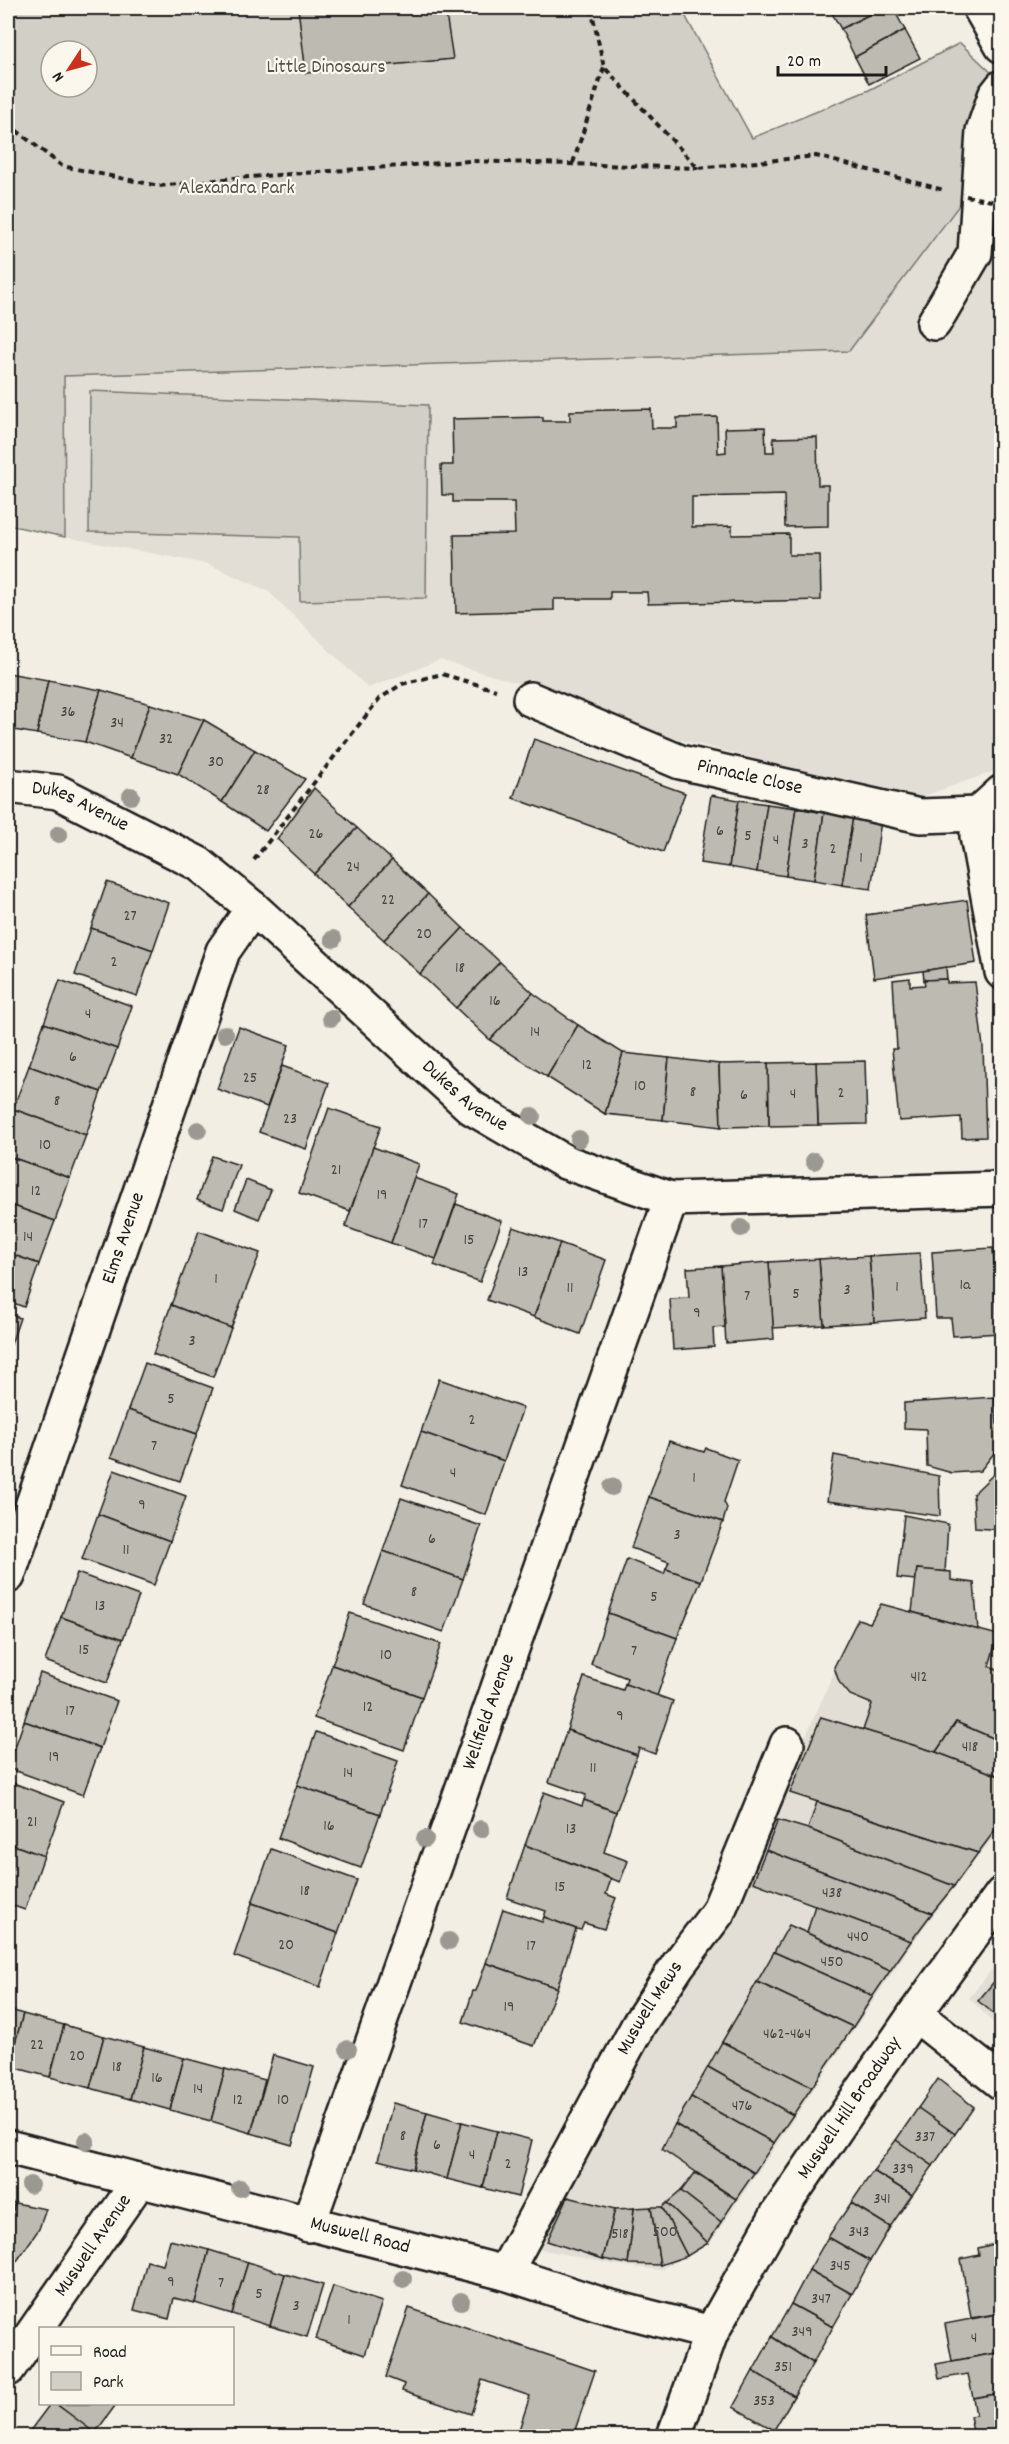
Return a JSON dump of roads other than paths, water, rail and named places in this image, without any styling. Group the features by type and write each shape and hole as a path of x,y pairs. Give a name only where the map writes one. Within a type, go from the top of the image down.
{"street":[{"path":"980,8 1002,46"},
{"path":"934,323 975,253 983,130 995,96 1002,87"},
{"name":"Pinnacle Close","path":"530,699 680,762 920,816 985,814"},
{"name":"Dukes Avenue","path":"8,786 58,792 200,864 253,908 472,1108 565,1162 671,1199 1002,1189"},
{"path":"985,814 1002,972"},
{"name":"Elms Avenue","path":"8,1576 223,951 253,908"},
{"name":"Wellfield Avenue","path":"308,2225 671,1199"},
{"name":"Muswell Mews","path":"505,2273 639,2024 678,1965 718,1912 787,1744"},
{"name":"Muswell Hill Broadway","path":"674,2436 711,2333 777,2215 915,2014 1002,1894"},
{"path":"915,2014 1002,2083"},
{"name":"Muswell Road","path":"8,2146 308,2225 505,2273 603,2305 711,2333"},
{"name":"Muswell Avenue","path":"8,2368 139,2181"}],"park label":[{"name":"Little Dinosaurs","path":"326,68"},
{"name":"Alexandra Park","path":"237,189"}]}
